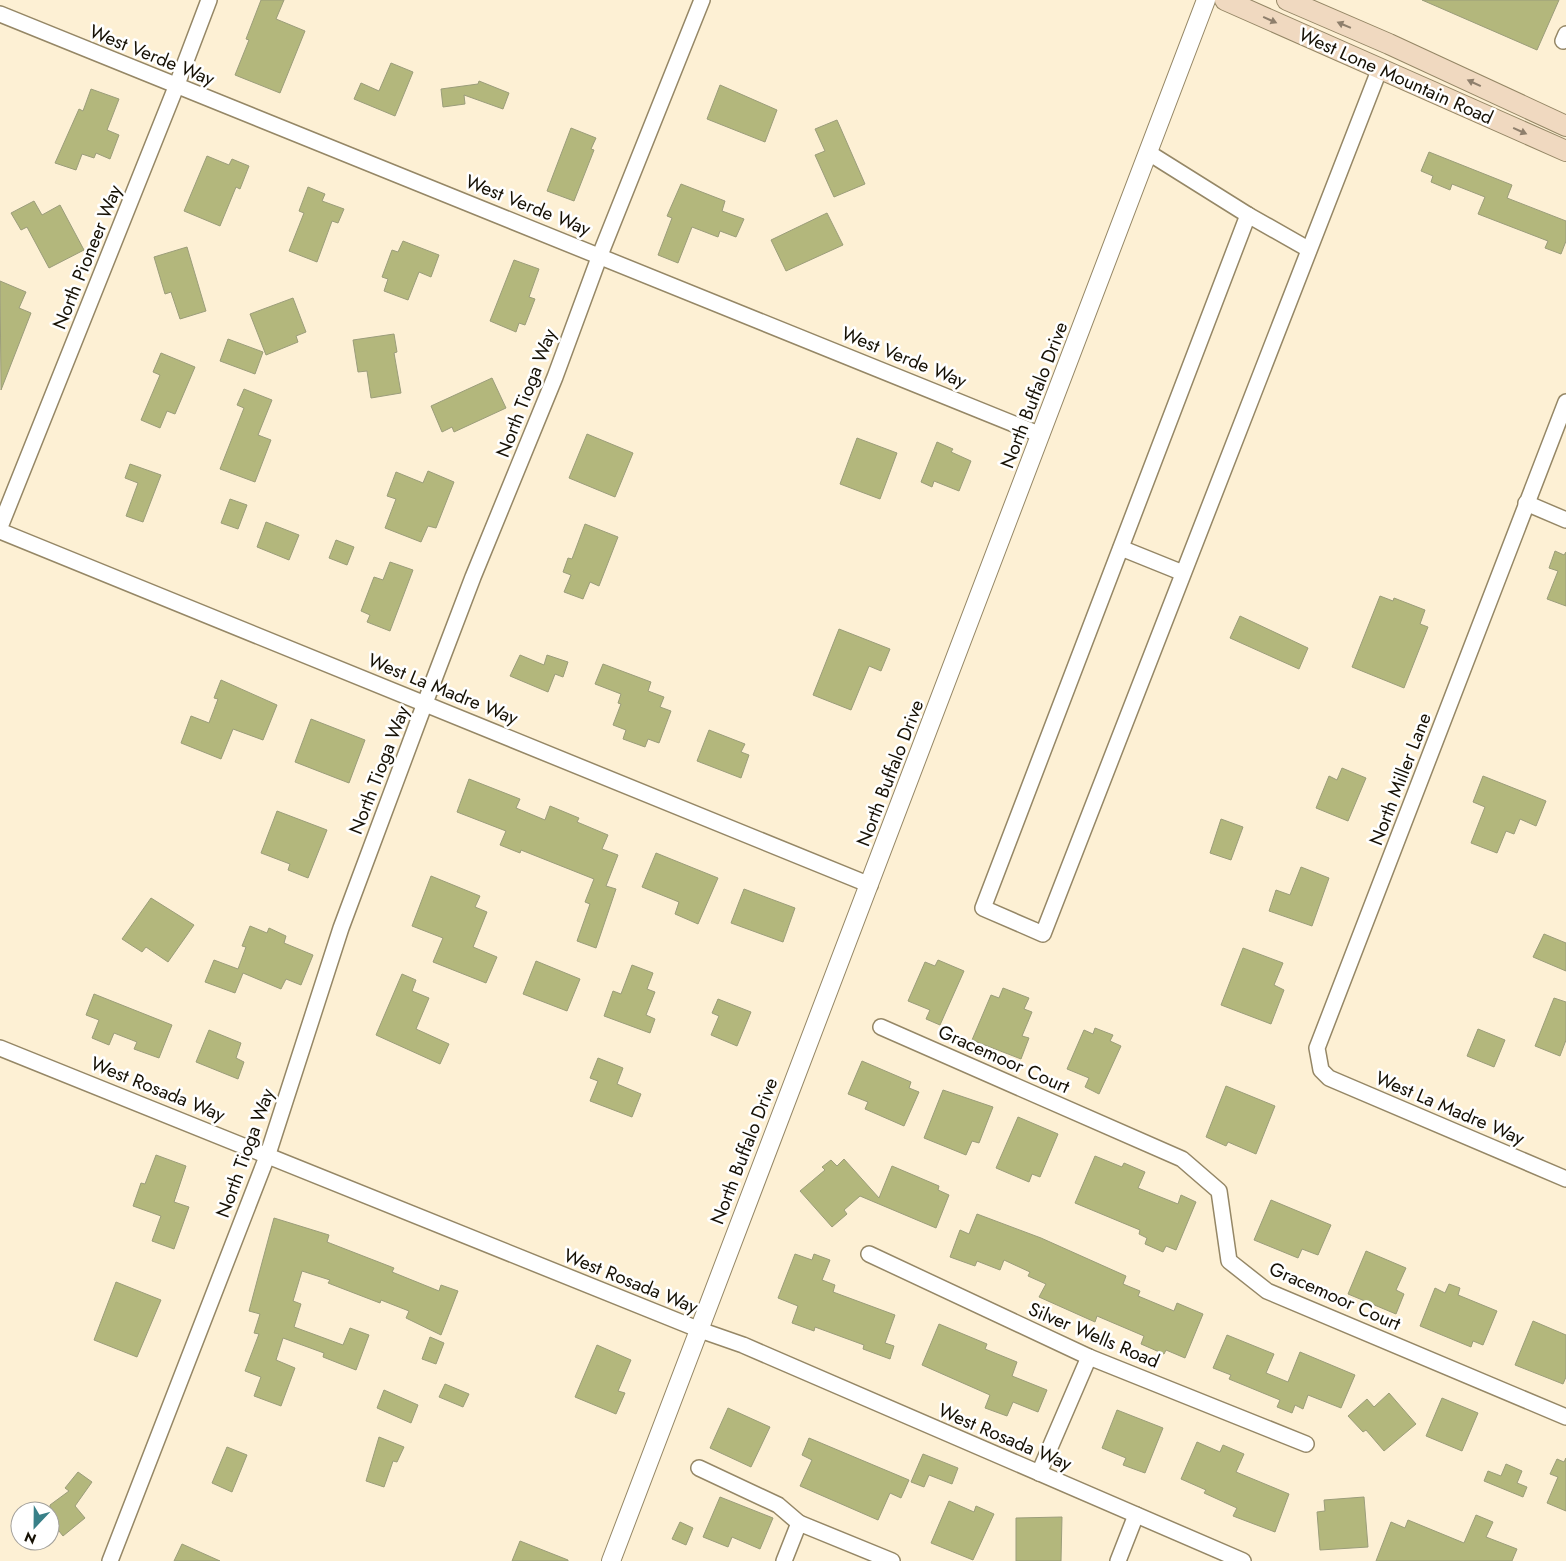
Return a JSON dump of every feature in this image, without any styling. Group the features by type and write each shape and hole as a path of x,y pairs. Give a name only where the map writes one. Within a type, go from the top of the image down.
{"main road":[{"name":"West Lone Mountain Road","path":"1225,0 1566,151"},
{"name":"West Lone Mountain Road","path":"1287,0 1389,44 1566,126"}],"street":[{"name":"North Pioneer Way","path":"0,529 209,0"},
{"name":"North Tioga Way","path":"110,1561 268,1154 340,928 473,577 554,377 600,255 702,0"},
{"name":"North Buffalo Drive","path":"611,1561 1206,0"},
{"name":"West Verde Way","path":"0,14 176,87 600,255 1041,434"},
{"path":"1248,215 983,908 1043,934 1380,68"},
{"path":"1149,152 1248,215 1308,249"},
{"name":"North Miller Lane","path":"1321,1070 1317,1053 1320,1036 1431,756 1566,402"},
{"path":"1526,503 1566,520"},
{"name":"West La Madre Way","path":"0,529 870,885"},
{"path":"1121,548 1183,573"},
{"name":"Gracemoor Court","path":"881,1027 1182,1159 1219,1191 1230,1261 1267,1291 1566,1417"},
{"name":"West Rosada Way","path":"0,1048 268,1154 700,1330 743,1345 1243,1561"},
{"name":"West La Madre Way","path":"1321,1070 1334,1080 1566,1178"},
{"name":"Silver Wells Road","path":"869,1254 1089,1357 1306,1444"},
{"path":"1039,1473 1089,1357"},
{"path":"699,1468 778,1505 799,1523 892,1561"},
{"path":"1118,1561 1136,1515"},
{"path":"784,1561 799,1523"}],"building":[{"path":"261,0 284,0 276,19 305,31 280,93 235,75 249,40 246,39"},
{"path":"1422,0 1559,0 1537,50"},
{"path":"391,63 413,72 395,116 354,99 361,83 379,91"},
{"path":"479,81 509,93 503,109 464,95 465,104 443,107 441,89 478,84"},
{"path":"720,85 777,110 765,142 707,119"},
{"path":"91,89 119,99 107,130 119,135 110,159 96,153 94,158 82,154 76,170 55,163 79,109 83,111"},
{"path":"837,120 865,184 834,197 815,155 825,151 815,129"},
{"path":"571,128 596,138 591,149 594,150 574,201 547,191"},
{"path":"1429,152 1512,185 1507,198 1566,221 1566,241 1561,254 1545,248 1548,241 1478,214 1485,197 1452,184 1450,190 1431,182 1433,176 1421,171"},
{"path":"207,156 229,165 232,159 249,166 240,189 236,187 220,226 184,211"},
{"path":"681,184 725,201 722,211 744,219 736,237 720,231 718,237 692,227 678,263 658,255 672,218 667,216"},
{"path":"308,187 325,194 322,201 344,209 338,223 332,221 317,262 289,251 304,213 299,211"},
{"path":"34,201 42,215 60,205 84,250 49,268 27,227 21,230 11,213"},
{"path":"827,213 843,245 786,271 771,240"},
{"path":"403,241 439,255 431,277 419,272 408,300 384,291 388,279 382,277 392,250 398,252"},
{"path":"187,247 206,311 180,319 171,292 165,294 154,257"},
{"path":"514,260 539,269 529,297 535,299 525,325 519,323 516,332 490,321"},
{"path":"0,281 26,292 19,308 31,313 1,390"},
{"path":"293,298 306,332 296,336 298,342 266,355 250,314"},
{"path":"394,334 397,352 394,353 401,393 371,398 367,371 358,372 353,340"},
{"path":"228,339 263,352 255,374 220,361"},
{"path":"161,353 195,367 175,414 167,411 160,428 141,420 160,375 153,372"},
{"path":"492,378 506,408 454,432 452,427 442,432 431,406"},
{"path":"244,389 272,400 258,435 271,440 255,482 220,469 244,408 237,405"},
{"path":"587,434 633,453 615,497 569,478"},
{"path":"857,438 897,453 880,499 840,484"},
{"path":"937,442 953,449 951,452 971,461 959,491 934,481 932,487 921,482"},
{"path":"130,464 161,475 143,522 126,516 138,483 125,478"},
{"path":"428,471 454,482 436,528 428,526 421,542 385,528 396,499 387,496 396,472 423,483"},
{"path":"230,499 247,505 238,529 221,523"},
{"path":"266,522 299,535 289,560 257,547"},
{"path":"585,524 618,537 599,586 590,582 583,599 564,592 571,575 563,572 568,558 572,559"},
{"path":"336,540 354,547 347,565 329,558"},
{"path":"1555,551 1564,555 1566,552 1566,606 1547,599 1558,571 1549,568"},
{"path":"390,562 413,570 390,631 367,622 370,615 361,611 374,577 383,580"},
{"path":"1380,596 1393,601 1394,598 1425,610 1420,624 1428,627 1404,688 1352,667"},
{"path":"1240,616 1308,648 1299,669 1230,638"},
{"path":"839,629 890,649 881,671 869,666 851,710 813,695"},
{"path":"520,655 544,665 547,655 568,662 563,677 555,674 548,692 510,676"},
{"path":"603,664 651,682 648,691 664,697 660,707 671,711 659,743 648,739 645,747 623,739 626,730 613,725 621,704 618,703 621,694 595,684"},
{"path":"221,680 277,705 263,740 233,729 221,759 181,743 191,716 209,723 218,699 214,698"},
{"path":"311,719 365,740 349,783 295,762"},
{"path":"709,730 745,744 741,752 749,755 741,778 697,761"},
{"path":"1342,768 1366,778 1348,821 1316,808 1329,776 1337,780"},
{"path":"1483,776 1546,801 1536,826 1520,819 1514,834 1506,831 1497,853 1471,843 1485,807 1473,802"},
{"path":"469,779 520,799 516,808 545,820 550,806 579,818 577,822 608,835 602,849 618,855 606,886 616,889 596,948 577,941 590,904 585,902 594,879 521,850 520,853 500,845 506,831 457,812"},
{"path":"277,811 327,830 308,878 288,870 290,864 261,853"},
{"path":"1221,819 1243,827 1231,860 1210,853"},
{"path":"656,853 718,878 698,924 675,914 679,902 642,887"},
{"path":"1301,867 1329,878 1312,926 1269,911 1276,890 1290,895"},
{"path":"431,876 480,896 475,907 487,912 473,947 497,957 486,983 433,962 443,938 412,926"},
{"path":"744,889 795,908 783,942 731,923"},
{"path":"151,898 194,925 168,962 146,947 142,952 122,939"},
{"path":"250,926 267,933 269,928 286,936 284,943 313,955 301,985 286,979 281,989 243,973 235,993 205,982 214,960 238,969 246,947 242,946"},
{"path":"1544,934 1566,943 1566,971 1533,957"},
{"path":"1243,948 1283,963 1274,985 1284,990 1271,1024 1221,1005"},
{"path":"938,960 964,971 940,1025 926,1019 930,1010 908,1001 925,962 935,966"},
{"path":"536,961 580,979 567,1011 523,994"},
{"path":"632,965 653,973 647,989 655,992 646,1015 655,1019 650,1033 604,1016 613,991 621,994"},
{"path":"402,974 416,980 412,991 429,998 416,1029 449,1044 440,1064 376,1035"},
{"path":"1003,988 1029,998 1024,1009 1032,1012 1022,1036 1029,1038 1021,1059 972,1040 991,995 999,998"},
{"path":"94,994 172,1025 159,1058 134,1049 137,1042 114,1033 109,1045 92,1038 99,1020 86,1015"},
{"path":"1554,998 1566,1002 1566,1040 1560,1056 1535,1046"},
{"path":"718,999 751,1012 737,1046 711,1035 719,1016 712,1013"},
{"path":"1095,1028 1113,1035 1110,1041 1121,1046 1099,1094 1085,1087 1089,1078 1067,1069 1084,1030 1093,1034"},
{"path":"1478,1029 1505,1040 1494,1067 1467,1056"},
{"path":"209,1030 241,1043 236,1058 244,1062 238,1079 196,1062"},
{"path":"598,1058 623,1068 617,1084 641,1094 632,1117 590,1101 598,1081 590,1078"},
{"path":"862,1061 911,1082 909,1088 919,1092 904,1126 865,1109 868,1102 848,1094"},
{"path":"1226,1086 1275,1106 1256,1154 1228,1142 1226,1146 1206,1137"},
{"path":"943,1090 993,1107 979,1143 972,1141 966,1155 924,1138"},
{"path":"1018,1117 1058,1134 1040,1177 1032,1174 1029,1182 996,1168"},
{"path":"156,1155 186,1166 174,1202 189,1207 174,1249 152,1241 161,1216 133,1206 141,1183 145,1184"},
{"path":"1095,1156 1122,1167 1124,1163 1145,1172 1138,1188 1178,1204 1181,1195 1196,1202 1176,1250 1166,1246 1163,1252 1145,1244 1147,1238 1139,1234 1140,1230 1075,1203"},
{"path":"844,1159 879,1198 892,1166 939,1186 938,1190 949,1195 936,1228 860,1196 844,1210 847,1214 832,1227 800,1191 825,1170 822,1167 831,1160 837,1166"},
{"path":"1271,1200 1331,1225 1318,1255 1302,1249 1298,1258 1254,1240"},
{"path":"977,1214 1041,1238 1126,1276 1123,1284 1140,1291 1138,1296 1174,1311 1177,1303 1203,1314 1185,1358 1166,1350 1164,1354 1141,1344 1144,1336 1097,1316 1095,1322 1039,1297 1046,1284 1028,1276 1030,1272 1004,1260 1000,1270 977,1261 975,1266 950,1257 960,1230 969,1234"},
{"path":"274,1218 329,1235 327,1242 394,1268 392,1272 439,1291 441,1285 458,1291 441,1335 406,1318 409,1311 381,1300 380,1303 328,1283 330,1280 302,1271 293,1301 301,1304 294,1327 343,1345 350,1328 369,1335 356,1370 323,1357 324,1353 283,1338 276,1360 295,1368 281,1406 254,1396 261,1377 245,1371 259,1334 254,1333 260,1314 249,1311"},
{"path":"1366,1251 1406,1268 1396,1290 1404,1294 1396,1314 1348,1294"},
{"path":"795,1254 812,1260 814,1254 830,1260 822,1280 835,1285 833,1292 895,1315 885,1343 894,1346 890,1359 863,1349 864,1345 815,1327 814,1331 792,1323 798,1306 778,1298"},
{"path":"116,1282 161,1300 137,1357 94,1340"},
{"path":"1449,1284 1460,1288 1458,1295 1497,1311 1483,1345 1473,1341 1471,1347 1420,1326 1435,1288 1445,1293"},
{"path":"1533,1321 1566,1335 1566,1377 1563,1384 1515,1365"},
{"path":"939,1324 987,1344 985,1349 1017,1362 1012,1376 1047,1390 1038,1412 1013,1402 1007,1416 985,1408 990,1395 922,1365"},
{"path":"1227,1335 1274,1354 1266,1373 1288,1382 1300,1352 1355,1375 1341,1408 1308,1395 1303,1409 1295,1405 1292,1413 1277,1407 1280,1400 1229,1379 1231,1375 1213,1368"},
{"path":"430,1337 444,1343 436,1364 422,1359"},
{"path":"597,1345 631,1360 618,1391 625,1393 616,1414 575,1397"},
{"path":"445,1384 469,1394 463,1407 439,1397"},
{"path":"384,1390 418,1405 411,1423 377,1408"},
{"path":"1389,1393 1416,1424 1384,1451 1366,1430 1363,1432 1348,1416 1367,1399 1374,1407"},
{"path":"1442,1398 1478,1413 1462,1451 1426,1436"},
{"path":"728,1408 770,1427 751,1467 710,1448"},
{"path":"1117,1410 1163,1428 1145,1473 1123,1465 1126,1458 1102,1448"},
{"path":"379,1437 404,1447 397,1462 393,1461 384,1487 366,1481"},
{"path":"809,1438 909,1480 901,1498 890,1493 878,1520 800,1486 812,1460 802,1455"},
{"path":"1197,1442 1220,1452 1223,1445 1244,1454 1236,1472 1289,1494 1275,1532 1233,1516 1237,1508 1204,1493 1206,1490 1181,1479"},
{"path":"227,1447 247,1455 232,1492 212,1483"},
{"path":"923,1454 958,1468 952,1484 929,1475 924,1487 911,1482"},
{"path":"1566,1458 1566,1511 1547,1503 1558,1477 1550,1474 1557,1459 1564,1462"},
{"path":"1506,1464 1522,1471 1517,1483 1527,1487 1523,1497 1484,1481 1488,1471 1501,1476"},
{"path":"78,1472 92,1482 75,1506 85,1518 63,1536 60,1532 60,1501 55,1501 69,1491 65,1488"},
{"path":"720,1497 773,1518 760,1549 732,1537 728,1547 703,1537"},
{"path":"1364,1497 1368,1547 1320,1550 1317,1512 1325,1511 1324,1500"},
{"path":"949,1501 974,1512 976,1506 994,1514 973,1560 931,1543"},
{"path":"1476,1515 1493,1522 1486,1537 1517,1549 1512,1561 1376,1561 1391,1522 1405,1528 1408,1520 1464,1543"},
{"path":"1062,1517 1061,1561 1016,1561 1016,1518"},
{"path":"680,1522 693,1528 686,1545 672,1539"},
{"path":"520,1541 568,1560 568,1561 512,1561"},
{"path":"182,1544 220,1561 174,1561"}]}
